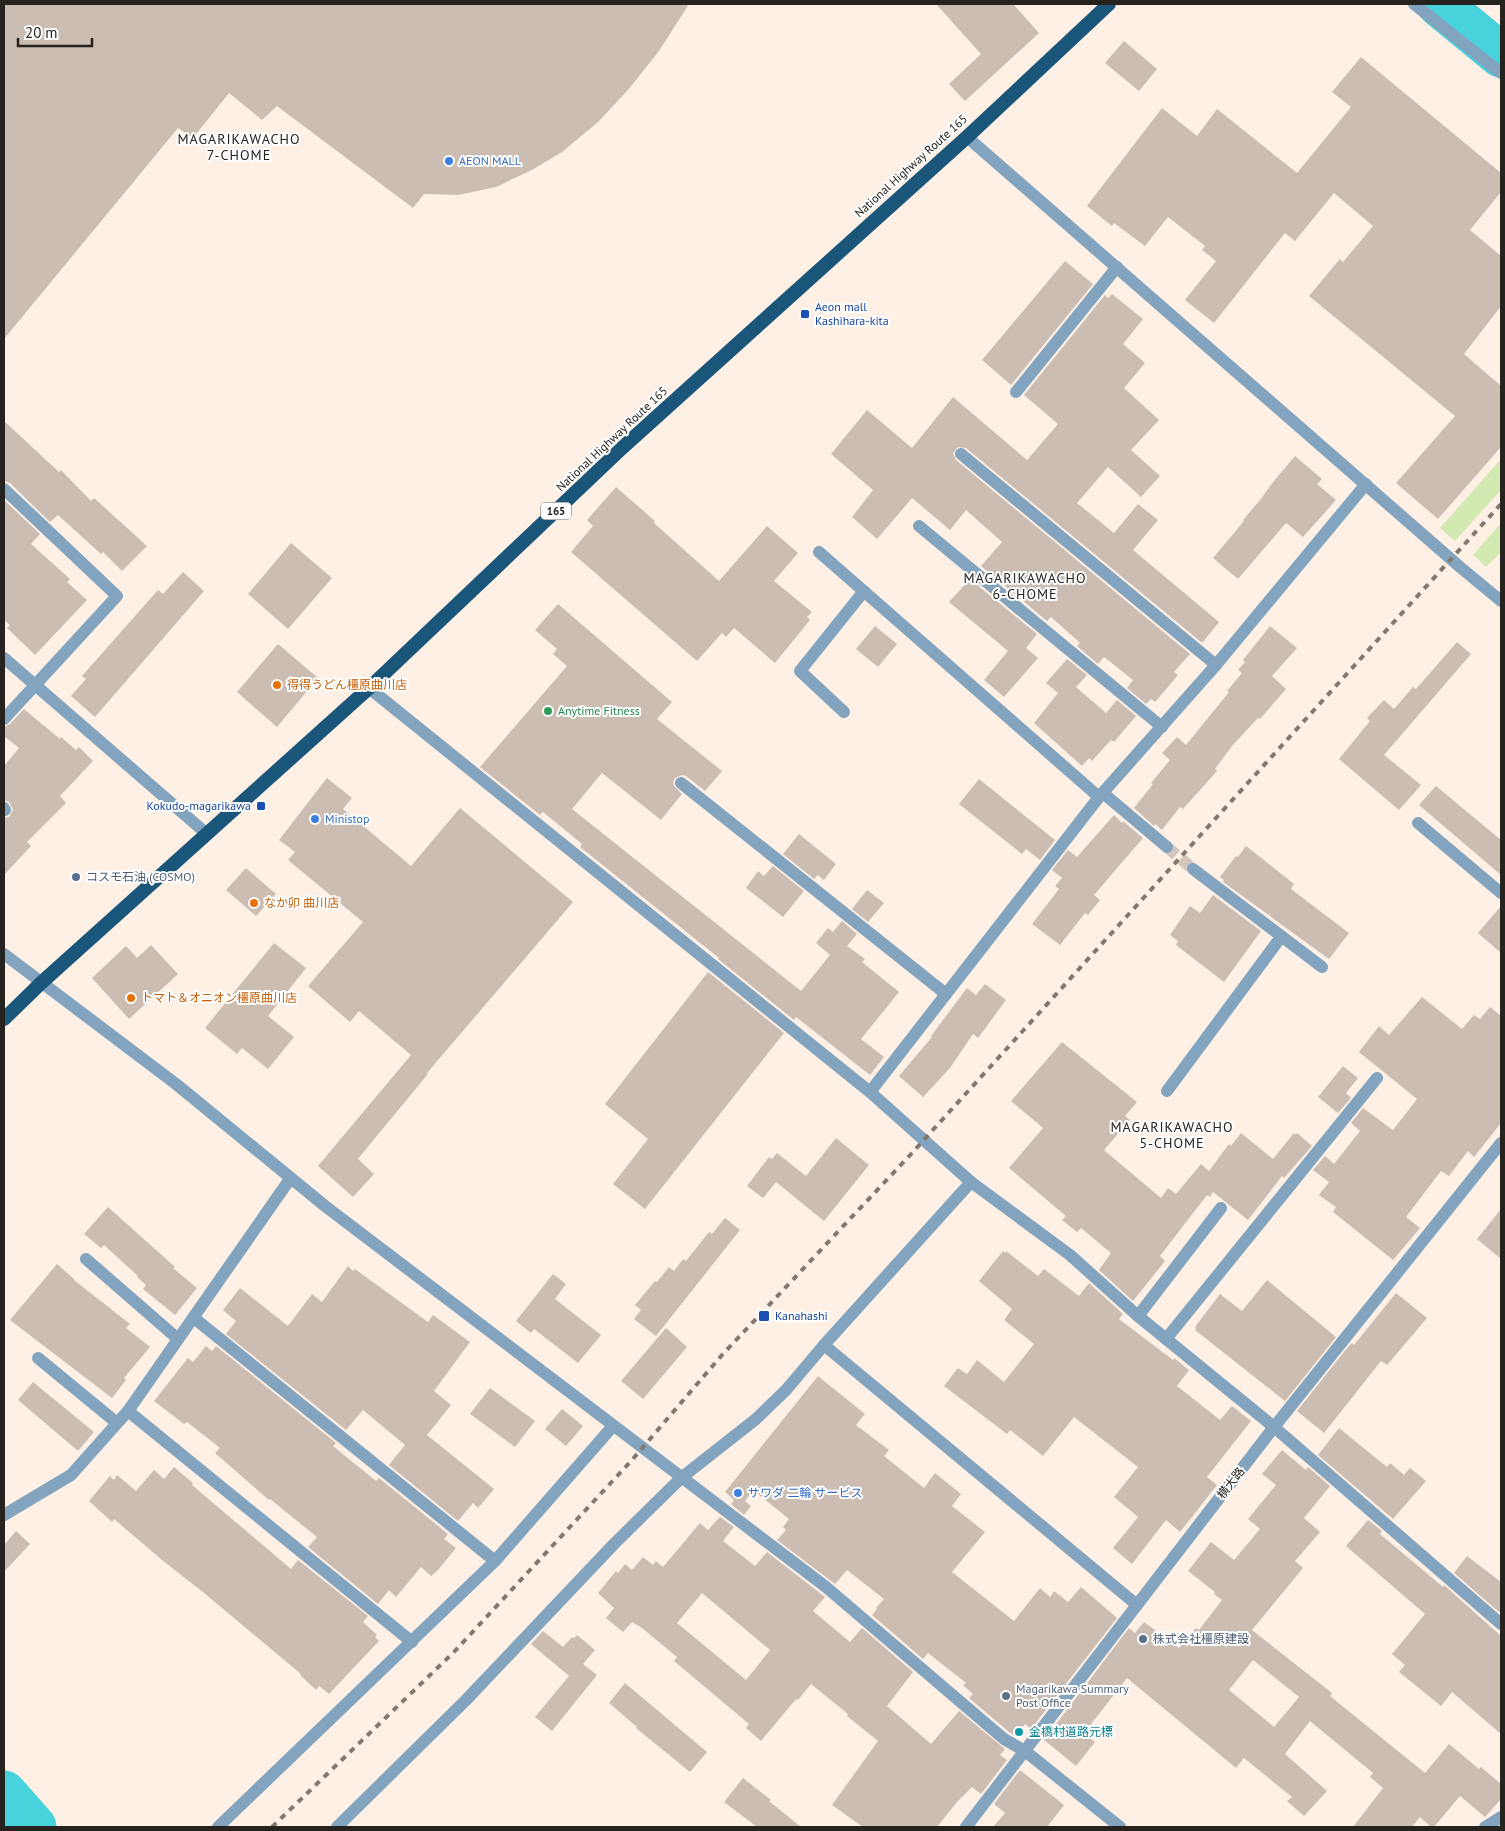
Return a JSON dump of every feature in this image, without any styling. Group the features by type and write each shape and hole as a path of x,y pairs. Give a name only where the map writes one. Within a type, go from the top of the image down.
{"highway":[{"name":"National Highway Route 165","path":"4,1019 40,982 369,688 622,448 967,136 1109,4"}],"street":[{"path":"1414,4 1501,73"},
{"path":"967,136 1501,601"},
{"path":"1016,392 1117,267"},
{"path":"961,454 1216,665"},
{"path":"870,1092 1101,795 1216,665 1366,484"},
{"path":"4,489 117,596 4,719"},
{"path":"919,526 1162,726"},
{"path":"819,552 1101,795 1167,847"},
{"path":"844,712 800,671 864,591"},
{"path":"4,658 34,686 207,834"},
{"path":"369,688 870,1092 972,1182 1070,1255 1138,1316 1274,1427 1501,1624"},
{"path":"682,783 946,994"},
{"path":"1418,823 1501,893"},
{"path":"1193,869 1322,967"},
{"path":"1167,1091 1281,937"},
{"path":"4,954 176,1084 290,1179 826,1587 1004,1739 1025,1751 1120,1827"},
{"path":"1166,1339 1377,1078"},
{"name":"横大路","path":"966,1827 1274,1427 1501,1143"},
{"path":"4,1515 71,1474 128,1411 290,1179"},
{"path":"337,1827 466,1700 614,1544 681,1478 756,1419 786,1390 824,1345 972,1182"},
{"path":"1138,1316 1221,1208"},
{"path":"86,1259 178,1339"},
{"path":"194,1318 495,1561"},
{"path":"824,1345 1137,1605"},
{"path":"38,1358 117,1423"},
{"path":"128,1411 412,1642"},
{"path":"218,1827 495,1561 613,1426"},
{"path":"1484,1827 1501,1817"}],"green space":[{"path":"1501,459 1501,490 1455,541 1440,528"},
{"path":"1501,523 1501,552 1486,567 1473,555"}],"building":[{"name":"AEON MALL","path":"4,4 689,4 659,51 628,90 597,123 562,152 532,170 496,187 458,195 424,194 413,208 277,106 262,120 229,93 193,138 178,128 4,339"},
{"path":"936,4 1013,4 1039,33 965,101 949,84 981,54"},
{"path":"1124,41 1157,69 1139,91 1105,63"},
{"path":"1361,57 1501,173 1501,192 1470,230 1501,256 1501,306 1464,354 1501,386 1501,447 1438,519 1396,483 1455,416 1309,296 1340,259 1343,262 1373,226 1334,193 1295,241 1285,233 1214,323 1185,300 1216,261 1202,250 1205,246 1168,217 1145,246 1114,223 1112,226 1087,206 1162,108 1197,136 1217,109 1297,173 1351,107 1332,92"},
{"path":"1065,261 1093,284 1011,385 982,360"},
{"path":"1112,294 1143,319 1123,344 1145,363 1124,388 1159,420 1131,450 1160,476 1141,497 1108,467 1077,503 1114,533 1138,504 1158,520 1133,550 1219,622 1203,642 966,448 958,447 953,453 956,460 1190,654 1174,672 1178,675 1155,702 1151,699 1146,704 1127,688 1133,680 1104,657 1098,664 1077,646 1080,643 1051,617 1047,621 981,566 1002,542 966,510 950,530 912,498 877,539 852,517 873,490 831,454 867,410 912,448 953,397 1027,460 1058,424 1024,395 1105,295 1108,298"},
{"path":"4,421 59,472 61,470 91,501 94,498 147,546 122,571 103,552 101,554 58,515 50,522 10,483 4,481"},
{"path":"1295,456 1322,479 1317,484 1336,500 1303,537 1286,523 1238,579 1213,558"},
{"path":"616,487 719,581 767,526 798,553 774,581 812,612 807,617 810,620 775,663 734,628 726,637 722,633 697,661 571,552 593,526 587,520"},
{"path":"4,500 40,534 31,544 70,579 67,582 87,600 35,655 7,628 10,625 4,620"},
{"path":"291,543 332,578 288,629 248,594"},
{"path":"183,572 204,591 95,717 71,696 86,679 82,676 158,590 163,594"},
{"path":"970,579 1037,634 1026,648 1038,658 1004,697 984,680 1008,651 949,602"},
{"path":"558,604 672,702 657,719 722,771 705,791 686,776 682,775 675,778 674,786 682,794 661,820 602,773 572,809 801,991 830,955 816,943 828,928 833,932 842,921 857,934 847,946 865,959 862,962 899,992 861,1039 884,1057 870,1075 796,1017 794,1020 580,847 582,844 543,812 540,815 480,767 567,666 553,654 557,649 535,630"},
{"path":"875,626 897,644 878,667 856,649"},
{"path":"1270,626 1297,648 1272,676 1286,689 1260,719 1258,718 1232,746 1215,769 1217,771 1183,809 1180,807 1162,830 1155,824 1154,826 1134,808 1170,760 1162,753 1177,737 1186,745 1229,692 1227,691 1242,673 1238,670 1245,662 1243,660"},
{"path":"1457,642 1471,654 1384,755 1421,785 1399,810 1339,759 1370,721 1367,718 1384,700 1394,709 1413,687 1416,689"},
{"name":"得得うどん橿原曲川店","path":"278,644 318,678 277,727 237,692"},
{"path":"1067,659 1087,675 1076,687 1106,713 1117,700 1136,716 1114,742 1111,740 1092,761 1089,758 1082,766 1034,723 1058,693 1046,683"},
{"path":"24,709 60,739 61,737 76,750 79,747 93,761 60,796 66,803 27,842 31,846 4,875 4,818 9,817 13,810 9,802 4,800 4,766 19,748 4,736 4,727 10,724"},
{"path":"327,778 352,798 343,809 411,866 460,808 573,902 427,1073 358,1159 374,1174 353,1197 318,1166 411,1055 359,1011 350,1022 308,986 363,922 288,860 295,852 279,840"},
{"path":"979,779 1055,840 1040,860 1026,849 1022,854 959,804"},
{"path":"1436,786 1501,840 1501,875 1419,805"},
{"path":"1114,815 1143,838 1094,895 1100,900 1088,915 1085,913 1060,945 1032,924 1059,889 1055,886 1062,878 1052,870 1068,850 1077,857"},
{"path":"799,834 836,864 824,880 818,875 814,879 783,854"},
{"path":"1246,846 1294,884 1291,889 1349,933 1329,959 1223,882 1224,880 1220,877"},
{"path":"773,866 804,891 783,917 746,888 758,871 764,876"},
{"name":"なか卯 曲川店","path":"246,868 276,894 256,916 226,890"},
{"path":"867,890 884,903 868,922 852,909"},
{"path":"1213,895 1261,931 1224,982 1176,945 1178,941 1170,935 1190,906 1200,913"},
{"path":"1501,906 1501,953 1478,933"},
{"path":"274,943 306,968 268,1016 294,1037 268,1069 242,1048 237,1054 205,1028"},
{"name":"トマト＆オニオン橿原曲川店","path":"151,945 178,974 129,1019 92,978 126,946 137,958"},
{"path":"708,972 784,1033 645,1209 613,1184 648,1139 605,1104"},
{"path":"985,984 1006,1000 978,1038 973,1034 950,1068 923,1097 899,1076 932,1037 967,988 976,995"},
{"path":"1422,997 1462,1029 1474,1015 1480,1019 1490,1007 1501,1016 1501,1123 1474,1157 1468,1151 1449,1176 1441,1171 1406,1217 1420,1228 1393,1260 1333,1212 1336,1207 1319,1195 1329,1182 1313,1170 1325,1156 1334,1164 1360,1131 1351,1123 1363,1108 1393,1130 1417,1099 1359,1052 1379,1026 1389,1035"},
{"path":"1062,1042 1137,1102 1125,1116 1130,1120 1104,1150 1161,1198 1168,1188 1176,1194 1201,1164 1209,1171 1229,1144 1231,1146 1241,1133 1273,1159 1294,1133 1296,1135 1297,1133 1312,1146 1284,1178 1282,1176 1248,1220 1213,1192 1210,1197 1207,1195 1160,1256 1165,1261 1133,1301 1099,1270 1111,1253 1081,1228 1077,1232 1062,1220 1066,1216 1009,1168 1043,1128 1011,1101"},
{"path":"1343,1066 1358,1078 1346,1093 1351,1098 1338,1113 1318,1097"},
{"path":"836,1138 869,1165 824,1221 776,1182 763,1198 747,1186 769,1157 772,1159 777,1153 806,1176"},
{"path":"108,1207 197,1288 175,1315 143,1289 146,1285 104,1245 101,1248 84,1234"},
{"path":"1501,1209 1501,1259 1477,1239"},
{"path":"725,1218 740,1230 656,1336 634,1319 641,1310 635,1305 669,1267 674,1271 683,1259 686,1261 709,1232 712,1234"},
{"path":"1003,1251 1005,1253 1006,1251 1038,1276 1044,1269 1079,1296 1089,1283 1123,1314 1119,1319 1189,1370 1177,1386 1220,1420 1232,1406 1251,1421 1207,1477 1217,1485 1180,1532 1166,1520 1132,1564 1113,1548 1138,1517 1114,1497 1138,1467 1074,1417 1043,1456 1010,1430 1007,1434 944,1386 958,1368 967,1374 977,1360 1004,1382 1034,1344 1004,1320 1012,1309 979,1281"},
{"path":"57,1264 74,1280 130,1324 126,1328 150,1347 124,1378 126,1380 112,1398 10,1320"},
{"path":"348,1266 353,1271 355,1269 428,1322 433,1315 470,1342 434,1391 451,1405 427,1435 494,1489 478,1508 473,1503 458,1521 389,1465 405,1445 363,1410 346,1430 226,1334 236,1321 223,1310 240,1288 288,1326 312,1294 322,1302"},
{"path":"553,1274 566,1284 555,1299 601,1335 578,1363 534,1329 531,1333 516,1321"},
{"path":"1267,1280 1336,1337 1285,1401 1195,1330 1195,1327 1220,1294 1242,1311"},
{"path":"1396,1293 1427,1318 1387,1365 1381,1361 1324,1433 1297,1411 1348,1347 1352,1343 1354,1345"},
{"path":"666,1328 687,1347 643,1399 621,1381"},
{"path":"206,1346 212,1351 216,1346 336,1443 333,1446 376,1481 379,1478 448,1534 444,1539 456,1548 438,1570 431,1576 421,1567 396,1597 389,1590 378,1604 308,1547 317,1537 269,1500 215,1453 220,1448 187,1422 184,1424 154,1401 188,1358 193,1362"},
{"path":"818,1376 865,1414 856,1425 889,1450 884,1456 924,1488 935,1473 961,1494 952,1506 985,1532 952,1572 1014,1621 1040,1588 1050,1597 1054,1591 1068,1602 1081,1587 1117,1618 1031,1729 1025,1724 1015,1736 1009,1732 969,1698 973,1694 963,1685 966,1683 928,1653 923,1659 872,1615 884,1599 847,1570 835,1584 777,1540 786,1530 783,1527 789,1519 753,1490 745,1501 751,1506 744,1515 731,1504 734,1500 725,1492"},
{"path":"33,1382 94,1432 78,1451 18,1400"},
{"path":"490,1388 535,1421 515,1447 470,1414"},
{"path":"562,1409 583,1426 566,1446 545,1429"},
{"path":"1339,1428 1387,1467 1390,1463 1404,1475 1410,1468 1426,1481 1393,1519 1318,1455"},
{"path":"1282,1450 1306,1470 1308,1467 1330,1486 1304,1518 1320,1532 1295,1561 1303,1568 1252,1630 1332,1693 1330,1696 1425,1773 1449,1744 1479,1769 1481,1767 1501,1784 1501,1799 1485,1817 1460,1796 1434,1827 1431,1827 1420,1817 1412,1827 1353,1827 1383,1788 1370,1777 1373,1773 1310,1721 1285,1754 1327,1791 1304,1816 1287,1801 1292,1797 1244,1758 1236,1768 1127,1678 1088,1728 1092,1732 1088,1737 1095,1742 1076,1766 1044,1740 1129,1628 1135,1633 1144,1622 1179,1648 1196,1628 1199,1630 1222,1600 1214,1594 1215,1592 1188,1571 1211,1542 1234,1560 1260,1529 1248,1519 1276,1485 1262,1474","holes":["1253,1660 1299,1697 1274,1727 1229,1690"]},
{"path":"174,1467 193,1483 192,1485 291,1569 298,1560 368,1616 363,1622 377,1635 375,1637 379,1641 329,1694 319,1686 316,1690 301,1674 204,1593 114,1519 112,1522 89,1501 110,1476 114,1480 117,1475 136,1491 154,1470 164,1479"},
{"path":"720,1517 734,1527 723,1541 755,1566 767,1552 825,1597 813,1611 850,1642 862,1628 913,1672 887,1706 931,1744 959,1711 1005,1749 1000,1755 1007,1760 981,1794 972,1787 937,1827 863,1827 832,1805 878,1741 847,1716 848,1714 811,1684 761,1741 746,1728 749,1724 674,1661 677,1657 642,1628 632,1622 623,1632 606,1618 614,1608 598,1593 616,1571 618,1573 625,1564 632,1570 643,1557 653,1565 656,1561 663,1567 700,1523 708,1530","holes":["702,1593 770,1650 746,1680 677,1623"]},
{"path":"1368,1520 1382,1531 1380,1534 1443,1587 1444,1585 1501,1636 1501,1734 1452,1692 1441,1706 1399,1672 1405,1665 1392,1654 1425,1614 1346,1546"},
{"path":"16,1531 30,1544 4,1572 4,1545"},
{"path":"1467,1556 1501,1582 1501,1610 1499,1612 1454,1573"},
{"path":"543,1631 563,1647 572,1637 574,1638 577,1635 595,1650 583,1664 597,1675 552,1731 535,1717 569,1676 531,1644"},
{"path":"625,1683 707,1752 690,1772 636,1728 609,1703"},
{"path":"1020,1770 1064,1805 1047,1827 993,1827 1005,1813 994,1804"},
{"path":"743,1778 801,1827 757,1827 724,1802"}],"waterway":[{"path":"1439,4 1501,55"},
{"path":"4,1793 34,1827"}],"tunnel":[{"path":"1167,847 1193,869"}],"railway":[{"path":"272,1827 454,1652 632,1460 722,1355 912,1153 1501,504"}],"place":[{"name":"AEON MALL","path":"449,161"},
{"name":"Aeon mall Kashihara-kita","path":"805,314"},
{"name":"得得うどん橿原曲川店","path":"277,685"},
{"name":"Anytime Fitness","path":"548,711"},
{"name":"Kokudo-magarikawa","path":"261,806"},
{"name":"Ministop","path":"315,819"},
{"name":"コスモ石油 (COSMO)","path":"76,877"},
{"name":"なか卯 曲川店","path":"254,903"},
{"name":"トマト＆オニオン橿原曲川店","path":"131,998"},
{"name":"Kanahashi","path":"764,1316"},
{"name":"サワダ 二輪 サービス","path":"738,1493"},
{"name":"株式会社橿原建設","path":"1143,1639"},
{"name":"Magarikawa Summary Post Office","path":"1006,1696"},
{"name":"金橋村道路元標","path":"1019,1732"}],"district":[{"name":"MAGARIKAWACHO 7-CHOME","path":"239,148"},
{"name":"MAGARIKAWACHO 6-CHOME","path":"1025,586"},
{"name":"MAGARIKAWACHO 5-CHOME","path":"1172,1136"}]}
